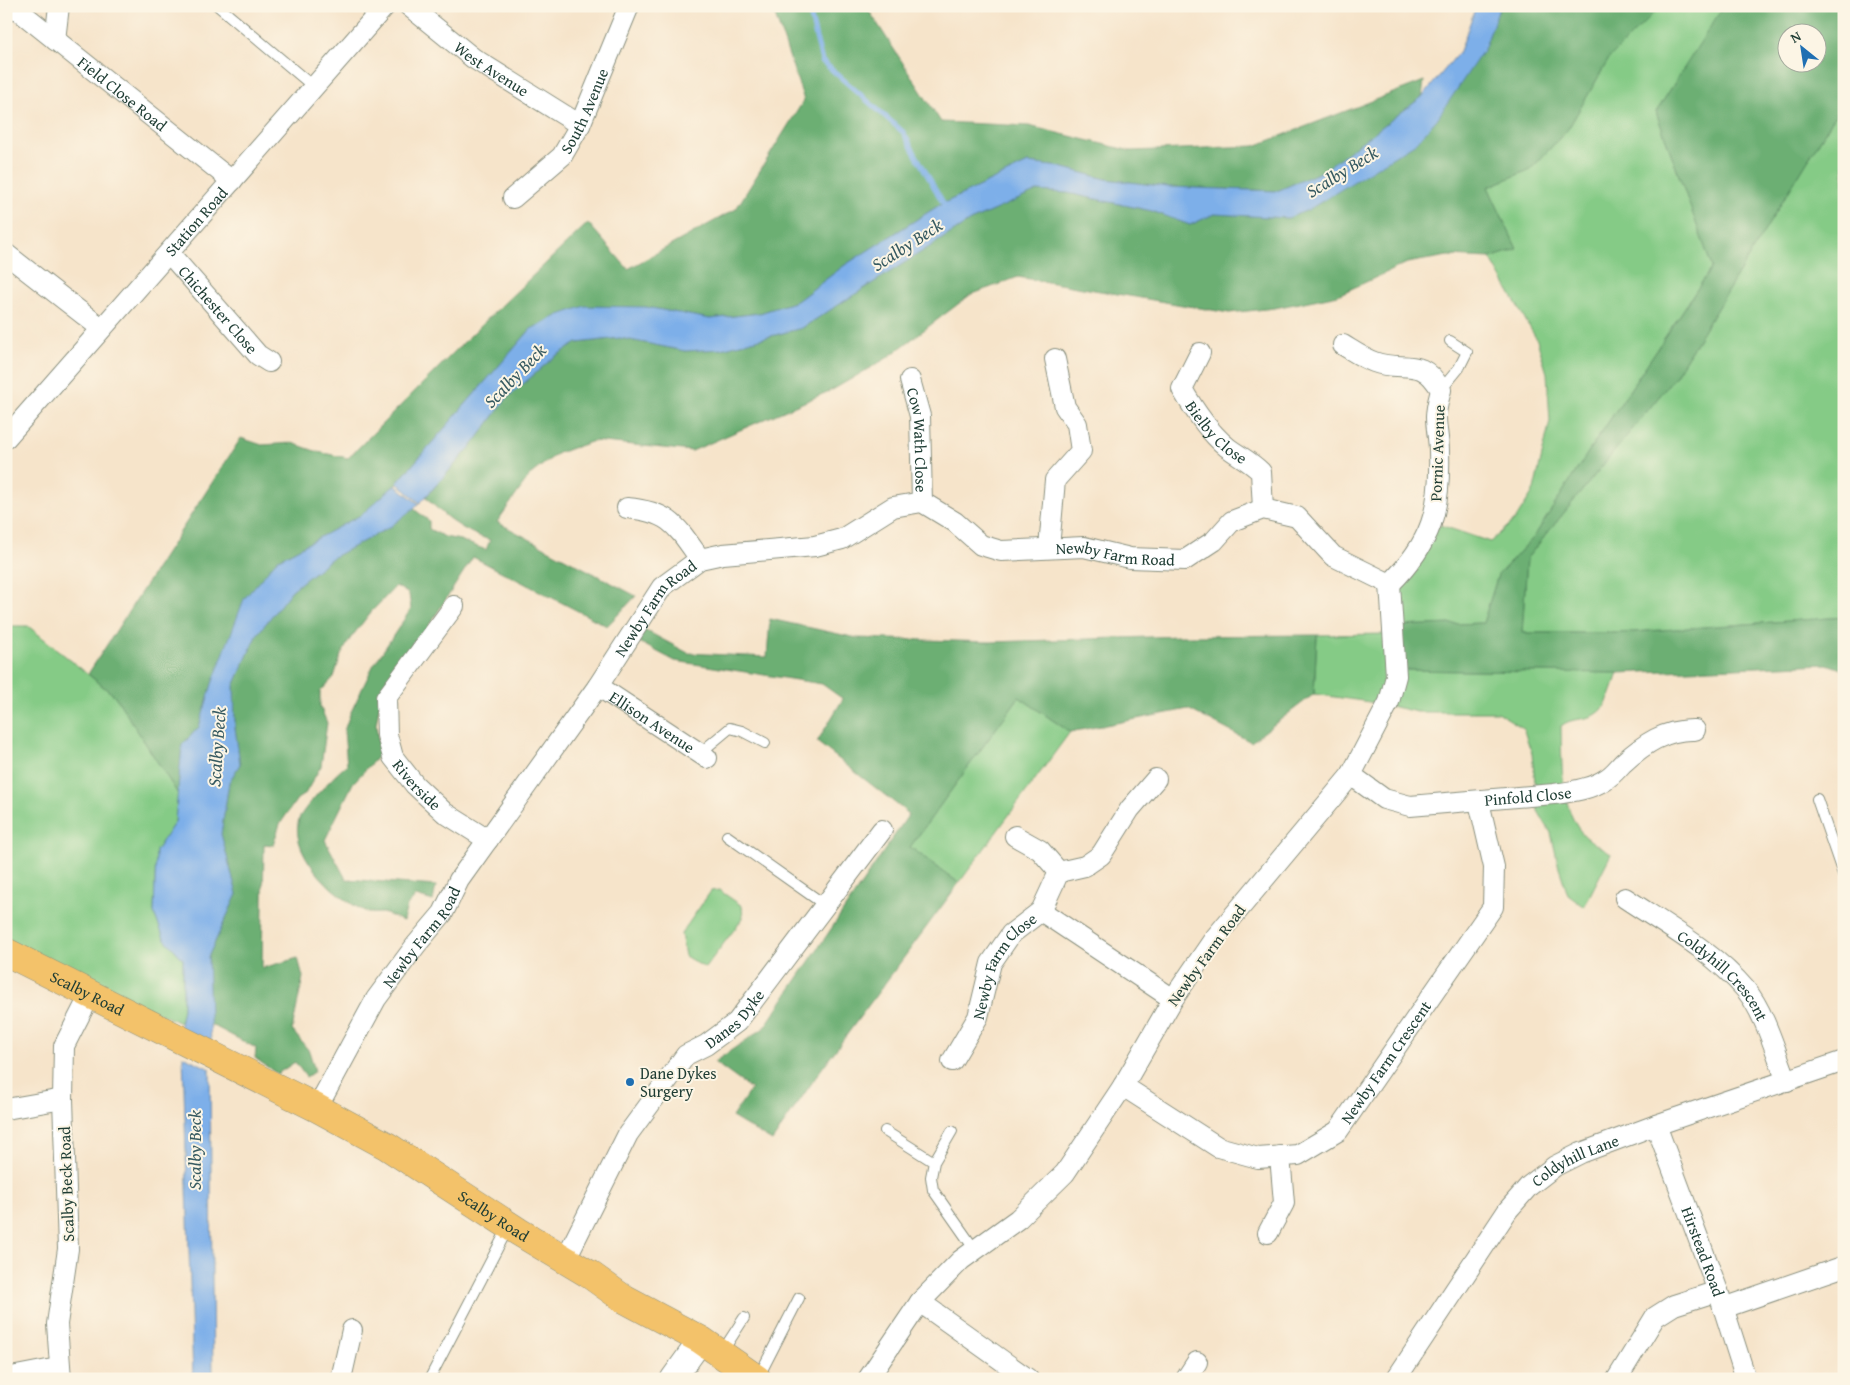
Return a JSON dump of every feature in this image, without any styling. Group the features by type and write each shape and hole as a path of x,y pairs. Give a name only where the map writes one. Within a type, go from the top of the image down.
{"highway":[{"name":"Scalby Road","path":"6,952 317,1108 387,1146 624,1299 710,1348 757,1379"}],"street":[{"name":"Field Close Road","path":"13,6 232,181"},
{"path":"55,40 59,6"},
{"name":"Station Road","path":"6,438 385,6"},
{"name":"West Avenue","path":"409,6 473,58 580,125"},
{"name":"South Avenue","path":"513,198 562,156 580,125 629,6"},
{"name":"Chichester Close","path":"169,253 258,355 270,362"},
{"path":"6,254 102,328"},
{"name":"Pornic Avenue","path":"1343,346 1375,363 1413,367 1432,375 1441,390 1436,415 1439,492 1430,530 1406,568 1390,584"},
{"name":"Bielby Close","path":"1200,353 1182,389 1195,412 1227,446 1262,472 1263,509"},
{"path":"1049,548 1056,480 1081,452 1077,424 1065,407 1055,359"},
{"name":"Cow Wath Close","path":"910,380 920,416 922,502"},
{"name":"Newby Farm Road","path":"317,1108 376,999 416,944 443,913 459,880 598,686 662,587 700,558 723,554 816,546 842,538 893,506 922,502 955,522 982,544 1001,551 1084,547 1130,558 1185,560 1214,541 1232,521 1263,509"},
{"path":"627,508 652,510 677,526 700,558"},
{"path":"1263,509 1297,517 1333,556 1390,584"},
{"name":"Newby Farm Road","path":"868,1379 920,1302 961,1260 1018,1219 1065,1173 1123,1086 1173,999 1220,932 1351,775 1389,702 1396,676 1390,584"},
{"name":"Riverside","path":"454,606 386,698 386,735 393,757 415,785 445,813 488,840"},
{"name":"Ellison Avenue","path":"598,686 704,756"},
{"name":"Pinfold Close","path":"1351,775 1384,799 1410,806 1479,802 1577,790 1606,780 1630,757 1666,732 1680,729 1695,730"},
{"path":"1060,872 1085,866 1101,855 1142,785"},
{"name":"Newby Farm Crescent","path":"1123,1086 1218,1147 1258,1158 1298,1154 1338,1131 1493,907 1494,867 1479,802"},
{"name":"Danes Dyke","path":"566,1260 628,1134 686,1055 706,1045 737,1022 882,830"},
{"path":"1015,836 1040,850 1060,872"},
{"path":"1041,911 1060,872"},
{"name":"Coldyhill Crescent","path":"1625,898 1692,942 1747,991 1765,1025 1787,1081"},
{"name":"Newby Farm Close","path":"954,1047 978,1017 991,963 1011,934 1041,911 1173,999"},
{"name":"Scalby Beck Road","path":"59,1374 57,1324 68,1249 63,1099 64,1046 90,995"},
{"name":"Coldyhill Lane","path":"1396,1379 1508,1210 1529,1186 1555,1166 1581,1153 1656,1125 1844,1061"},
{"path":"6,1109 63,1099"},
{"name":"Hirstead Road","path":"1656,1125 1720,1300 1746,1379"},
{"path":"1268,1234 1284,1202 1280,1156"},
{"path":"1617,1379 1655,1317 1674,1305 1720,1300 1842,1267"},
{"path":"920,1302 1028,1379"},
{"path":"341,1379 352,1330"},
{"path":"672,1379 710,1348"},
{"path":"1186,1379 1197,1362"},
{"path":"6,1378 59,1374"}],"lane":[{"path":"218,6 315,88"},
{"path":"1441,390 1459,368 1467,352 1450,341"},
{"path":"704,756 730,728 742,731 765,743"},
{"path":"1817,799 1844,877"},
{"path":"727,836 825,905"},
{"path":"885,1131 934,1162"},
{"path":"952,1131 934,1162 931,1177 933,1190 975,1250"},
{"path":"430,1378 509,1225"},
{"path":"757,1379 799,1298"},
{"path":"710,1348 744,1318"}],"green space":[{"path":"772,6 866,6 941,122 1029,126 1131,151 1255,146 1424,81 1422,97 1321,172 1277,191 1168,187 1106,179 1060,167 1028,163 938,206 845,265 797,301 760,313 710,319 646,307 531,329 395,485 361,515 277,560 212,684 199,727 182,745 178,794 115,696 88,674 241,438 262,445 292,443 318,452 348,458 476,330 588,223 628,269 736,209 804,100"},
{"path":"1500,6 1661,6 1610,57 1568,129 1531,169 1488,187 1517,249 1490,258 1448,256 1407,263 1338,295 1275,308 1229,313 1018,277 970,295 887,358 834,389 692,451 594,441 558,453 531,474 497,522 636,596 607,626 473,557 380,702 376,724 380,754 353,783 325,840 346,879 436,886 433,901 416,896 407,906 403,921 382,913 367,912 355,906 330,887 308,861 301,847 298,833 299,819 307,807 347,765 344,731 350,714 373,666 411,609 409,594 396,586 371,612 350,639 341,655 334,677 320,692 320,706 327,723 321,766 305,794 297,799 280,824 273,845 264,844 262,968 298,958 303,977 292,1030 309,1051 315,1071 306,1077 295,1062 277,1074 255,1058 256,1048 210,1024 208,957 237,894 221,834 229,782 240,764 235,728 234,686 256,636 292,590 332,558 390,527 413,508 429,521 429,529 445,537 460,540 486,550 490,540 472,533 455,523 426,497 474,443 507,398 554,357 577,343 620,338 685,351 721,349 802,328 970,221 1037,191 1068,193 1152,211 1190,225 1214,214 1288,218 1484,49"},
{"path":"1661,6 1727,6 1721,11 1656,112 1712,267 1534,537 1498,575 1483,623 1398,626 1394,586 1440,525 1490,542 1515,520 1534,490 1550,421 1547,373 1537,340 1490,258 1517,249 1488,187 1531,169 1568,129 1610,57"},
{"path":"1727,6 1844,6 1844,101 1675,377 1527,558 1522,633 1620,633 1844,617 1844,670 1827,664 1618,673 1400,670 1398,626 1483,623 1498,575 1534,537 1712,267 1656,112 1721,10"},
{"path":"1844,101 1844,617 1620,633 1522,633 1527,558 1675,377"},
{"path":"770,619 857,638 991,642 1181,636 1317,635 1314,694 1251,742 1188,709 1070,732 1019,697 910,847 959,883 820,1071 772,1141 732,1117 751,1089 714,1062 764,1028 909,814 817,742 843,699 822,684 675,661 637,641 643,629 688,653 767,657"},
{"path":"6,626 28,626 115,696 178,794 175,822 156,851 154,913 164,938 183,959 183,1009 180,1023 6,941"},
{"path":"1390,634 1391,647 1383,704 1314,694 1317,635"},
{"path":"1400,670 1618,673 1610,697 1600,712 1591,717 1569,721 1561,726 1562,769 1566,800 1571,814 1577,827 1586,837 1611,854 1584,907 1568,895 1559,868 1551,833 1538,811 1532,754 1523,728 1497,712 1417,712 1390,706"},
{"path":"1019,697 1070,732 959,883 910,847"},
{"path":"719,890 742,906 743,918 705,968 685,956 681,934 711,891"}],"water":[{"name":"Scalby Beck","path":"1476,6 1500,6 1484,49 1437,119 1416,143 1308,210 1288,218 1214,214 1190,225 1152,211 1068,193 1037,191 970,221 802,328 721,349 685,351 620,338 577,343 554,357 507,398 474,443 420,503 397,483 531,329 559,315 585,306 646,307 710,319 760,313 797,301 845,265 938,206 1028,163 1060,167 1106,179 1168,187 1277,191 1321,172 1422,97 1460,51"},
{"name":"Scalby Beck","path":"395,485 419,504 390,527 332,558 292,590 256,636 234,686 235,728 240,764 229,782 221,834 237,894 208,957 211,1046 179,1030 183,1009 183,959 164,938 154,913 156,851 175,822 182,745 199,727 212,684 244,599 277,560 361,515"},
{"name":"Scalby Beck","path":"183,1056 210,1069 213,1379 193,1379"}],"waterway":[{"path":"808,6 822,61 903,132 946,208"}],"place":[{"name":"Dane Dykes Surgery","path":"630,1082"}]}
